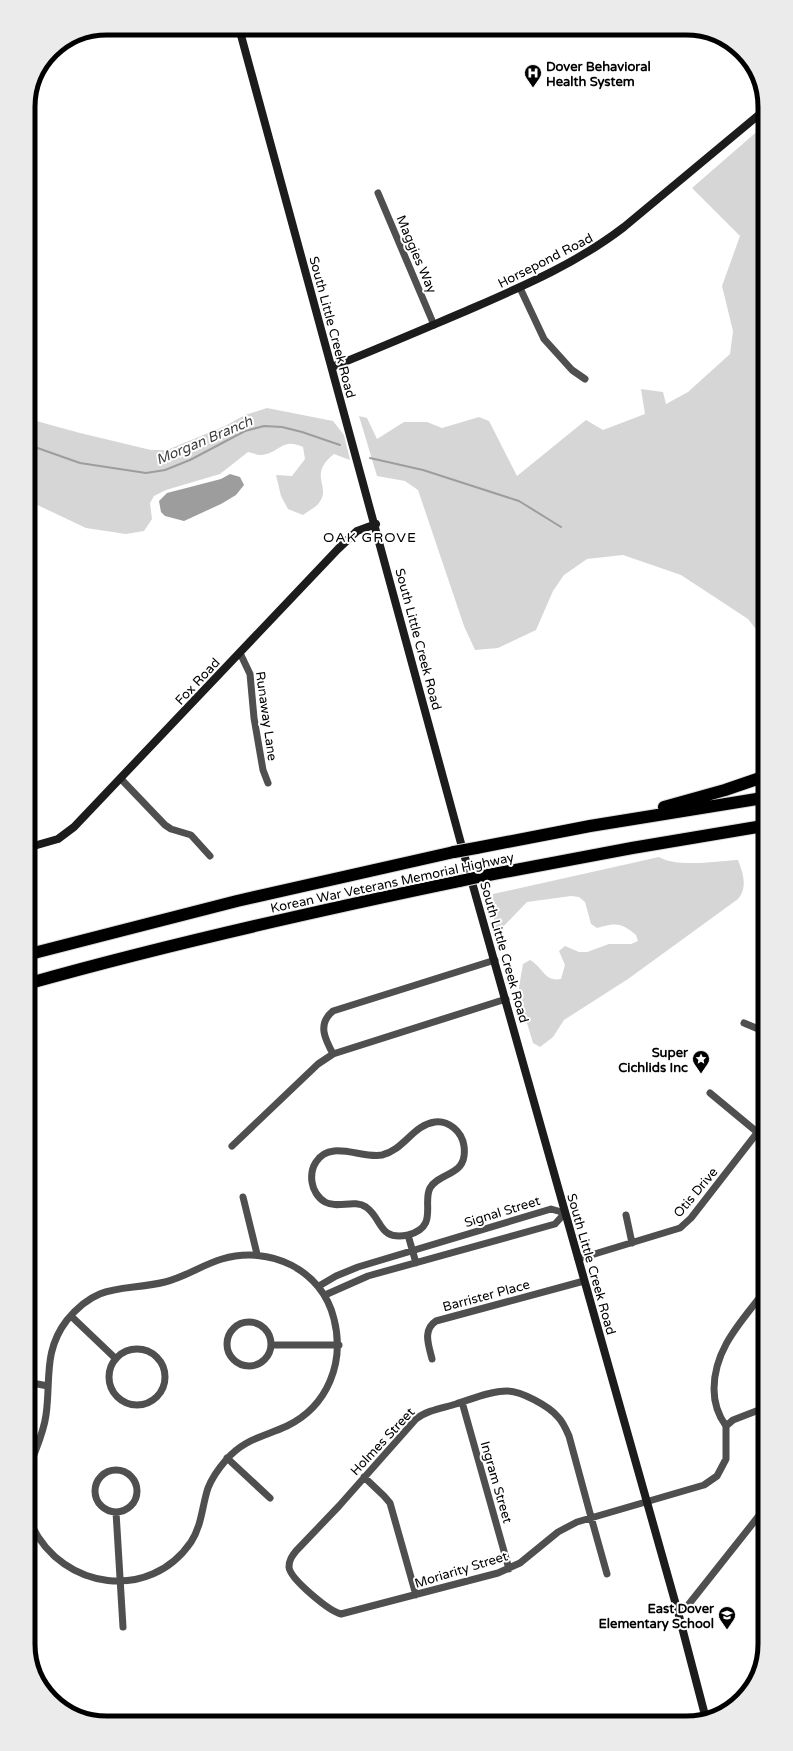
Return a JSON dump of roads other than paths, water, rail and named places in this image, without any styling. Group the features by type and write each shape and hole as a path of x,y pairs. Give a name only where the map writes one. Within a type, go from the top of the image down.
{"highway":[{"path":"590,826 708,795 758,779"},
{"name":"Korean War Veterans Memorial Highway","path":"35,953 237,901 454,852 590,826 758,799"},
{"name":"Korean War Veterans Memorial Highway","path":"35,982 256,926 368,900 483,876 646,845 758,827"}],"street":[{"name":"South Little Creek Road","path":"241,35 376,524 460,839 678,1612 705,1714"},
{"name":"Horsepond Road","path":"332,368 520,288 574,260 604,242 758,115"},
{"name":"Maggies Way","path":"378,193 434,325"},
{"path":"520,288 544,339 572,370 585,379"},
{"name":"Fox Road","path":"35,845 49,842 66,834 83,819 346,540 357,531 376,524"},
{"name":"Runaway Lane","path":"240,653 250,674 254,718 263,770 268,783"},
{"path":"121,779 165,825 171,829 191,835 210,856"},
{"path":"333,1054 326,1041 323,1026 325,1019 333,1011 495,960"},
{"path":"232,1146 318,1064 333,1054 506,999"},
{"path":"744,1023 758,1029"},
{"path":"710,1093 757,1132"},
{"path":"434,1122 446,1123 461,1136 464,1148 463,1160 453,1173 438,1181 430,1188 428,1218 416,1232 408,1235 397,1236 387,1233 379,1225 371,1212 363,1206 354,1204 335,1205 324,1201 319,1197 313,1187 312,1176 314,1165 321,1156 332,1151 344,1151 374,1156 387,1154 398,1148 426,1124 434,1122"},
{"name":"Otis Drive","path":"578,1259 680,1228 691,1218 757,1132"},
{"path":"243,1197 257,1254"},
{"name":"Signal Street","path":"319,1286 347,1271 550,1209 565,1213 555,1224 368,1276 325,1295"},
{"path":"626,1215 632,1243"},
{"path":"408,1235 416,1263"},
{"path":"35,1451 45,1421 49,1361 53,1346 61,1329 71,1316 85,1303 106,1292 124,1287 167,1281 220,1260 240,1255 257,1254 276,1258 291,1266 319,1286 325,1295 333,1313 338,1345 335,1369 323,1395 311,1409 289,1424 246,1442 227,1458 211,1482 206,1495 200,1522 193,1538 185,1549 166,1566 138,1578 121,1580 95,1579 69,1568 48,1550 35,1530"},
{"name":"Barrister Place","path":"432,1359 427,1342 427,1334 431,1324 436,1321 584,1281"},
{"path":"758,1300 729,1337 720,1353 714,1379 714,1397 717,1409 726,1426 733,1420 758,1410"},
{"path":"71,1316 116,1358"},
{"path":"247,1322 261,1325 270,1337 271,1345 266,1358 254,1366 247,1366 234,1361 230,1355 227,1341 233,1328 247,1322"},
{"path":"271,1345 338,1345"},
{"path":"136,1348 149,1351 157,1356 165,1372 165,1382 157,1398 148,1403 139,1405 130,1404 118,1397 110,1385 109,1376 110,1366 116,1358 122,1352 136,1348"},
{"path":"35,1384 48,1386"},
{"name":"Holmes Street","path":"289,1566 292,1556 296,1551 364,1478 416,1419 427,1412 462,1402 501,1392 515,1392 543,1405 559,1417 569,1436 607,1574"},
{"name":"Ingram Street","path":"462,1402 509,1569"},
{"name":"Moriarity Street","path":"289,1566 293,1576 298,1581 329,1609 341,1614 509,1569 520,1563 566,1527 591,1518 704,1485 717,1476 726,1459 726,1426"},
{"path":"227,1458 270,1498"},
{"path":"112,1470 125,1472 131,1476 137,1488 136,1495 129,1507 116,1512 103,1508 98,1503 94,1489 100,1476 112,1470"},
{"path":"364,1478 384,1496 393,1512 416,1595"},
{"path":"116,1512 123,1627"},
{"path":"678,1612 685,1609 758,1517"}],"waterway":[{"name":"Morgan Branch","path":"35,447 80,463 146,473 165,470 190,460 245,431 264,426 282,427 340,445"},
{"name":"Morgan Branch","path":"370,458 423,470 519,501 561,527"}],"place":[{"name":"Dover Behavioral Health System","path":"533,88"},
{"name":"Super Cichlids Inc","path":"701,1074"},
{"name":"East Dover Elementary School","path":"727,1630"}],"district":[{"name":"OAK GROVE","path":"370,537"}]}
